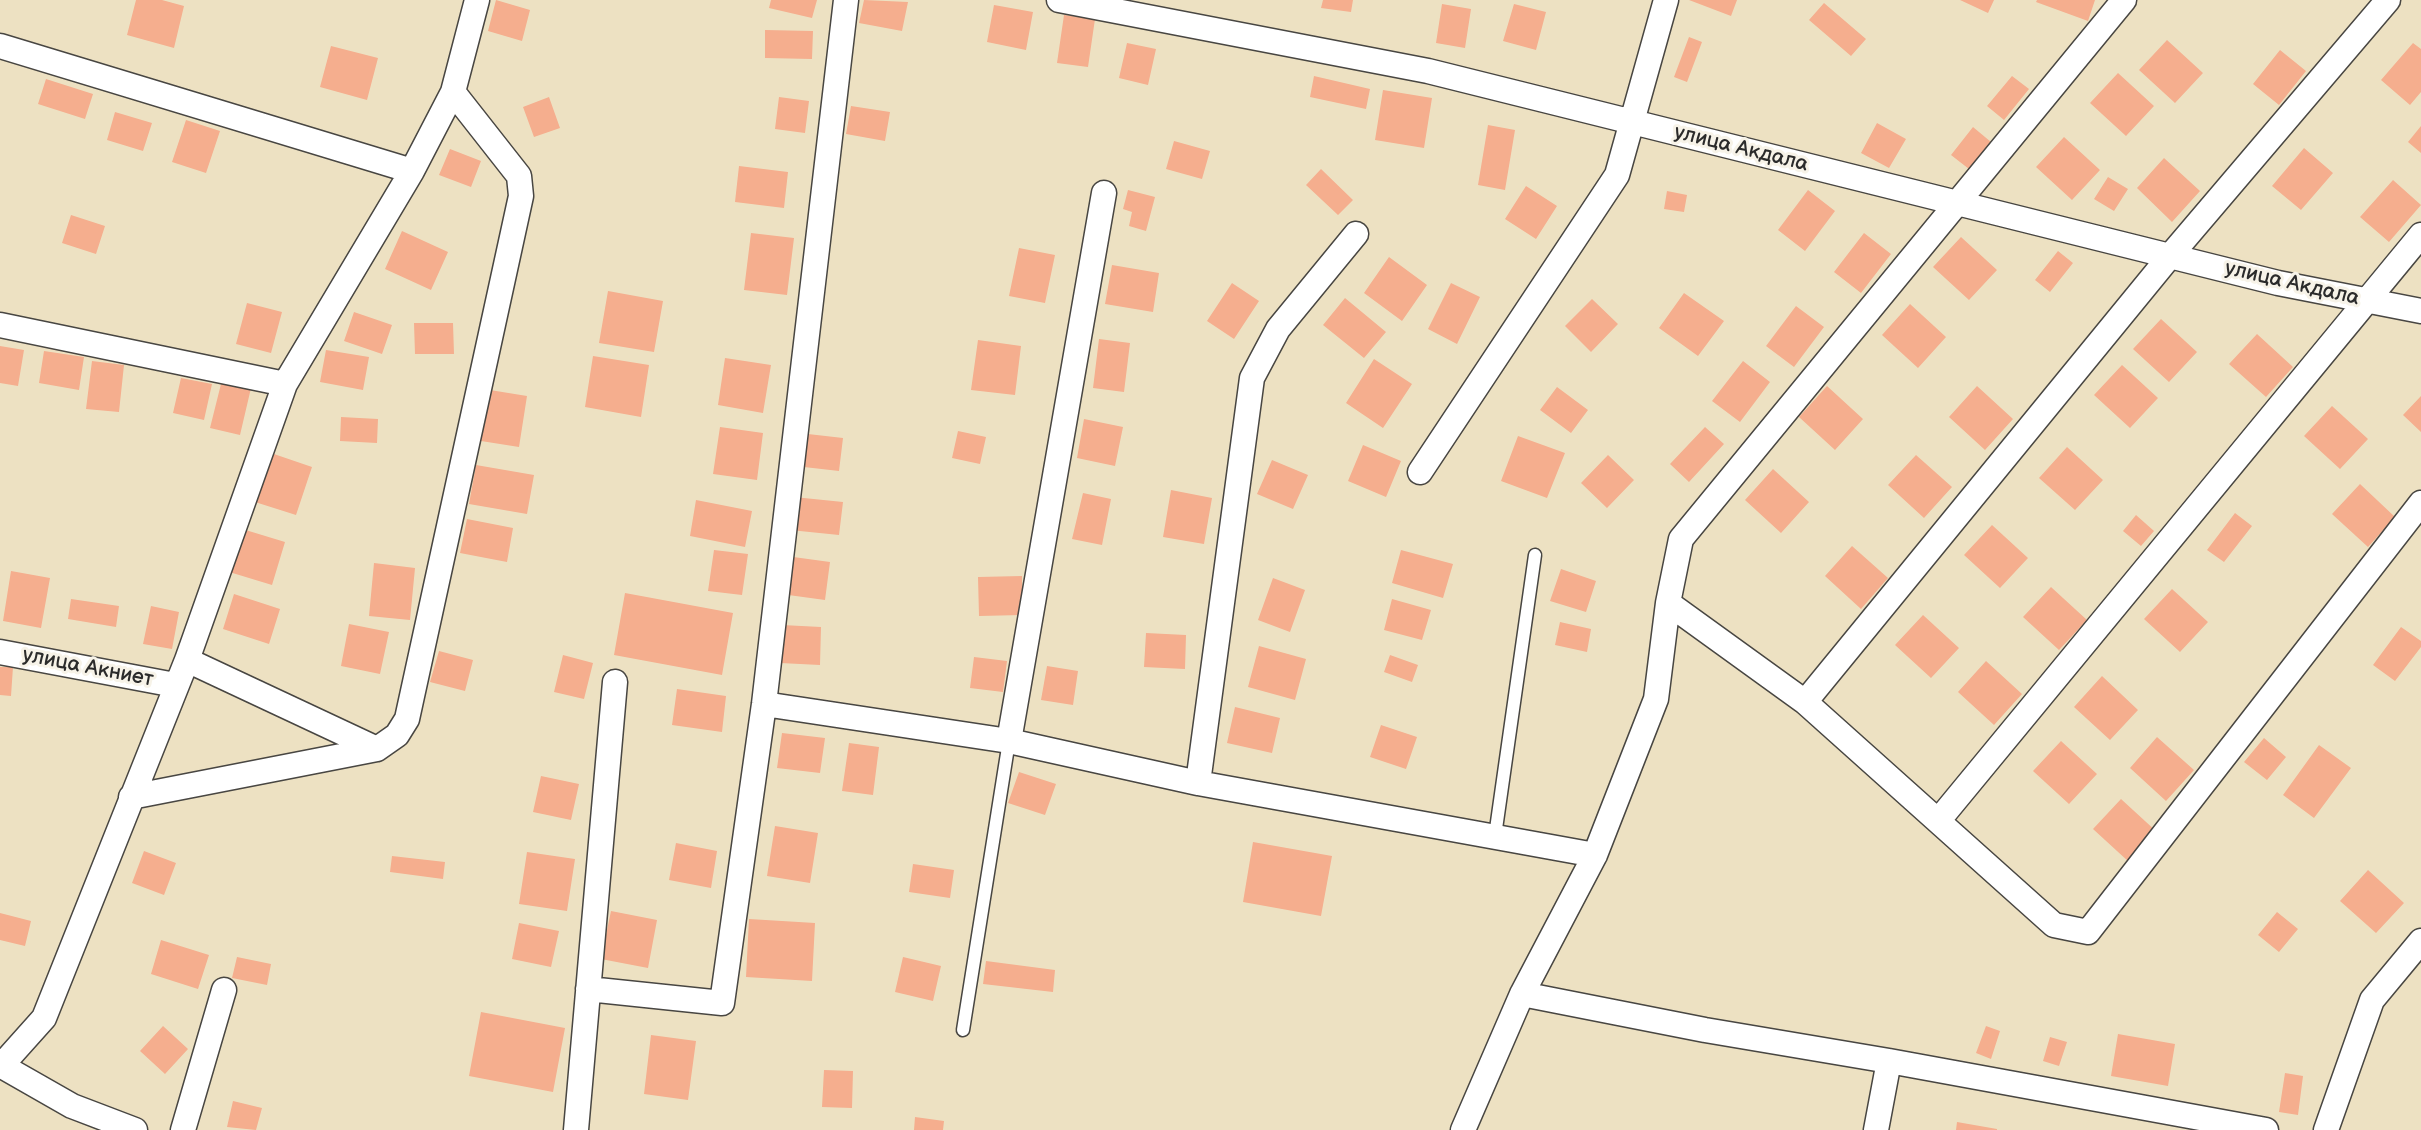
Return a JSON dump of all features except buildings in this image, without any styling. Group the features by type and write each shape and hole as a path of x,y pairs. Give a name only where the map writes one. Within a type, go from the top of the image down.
{"street":[{"path":"135,1130 72,1106 1,1065 44,1018 187,660 285,384 412,171 453,92 477,0"},
{"path":"588,989 722,1003 764,704 846,0"},
{"name":"улица Акдала","path":"1059,0 1428,71 2170,256 2421,311"},
{"path":"1420,472 1617,175 1666,0"},
{"path":"1463,1130 1522,994 1595,855 1656,698 1668,603 1681,539 2124,0"},
{"path":"1805,702 2170,256 2388,0"},
{"path":"0,46 412,171"},
{"path":"131,797 377,749 397,735 407,719 521,196 519,176 453,92"},
{"path":"1009,741 1104,193"},
{"path":"1198,783 1252,378 1278,329 1356,234"},
{"path":"1938,821 2421,235"},
{"path":"0,325 285,384"},
{"path":"1668,603 1805,702 2054,925 2088,932 2421,503"},
{"name":"улица Акниет","path":"0,652 175,685"},
{"path":"187,660 377,749"},
{"path":"576,1130 615,682"},
{"path":"764,704 1009,741 1198,783 1595,855"},
{"path":"2326,1130 2372,1000 2421,941"},
{"path":"183,1130 224,990"},
{"path":"1522,994 1705,1030 2266,1130"},
{"path":"1876,1130 1889,1061"}],"lane":[{"path":"1495,836 1535,555"},
{"path":"963,1030 1009,741"}]}
